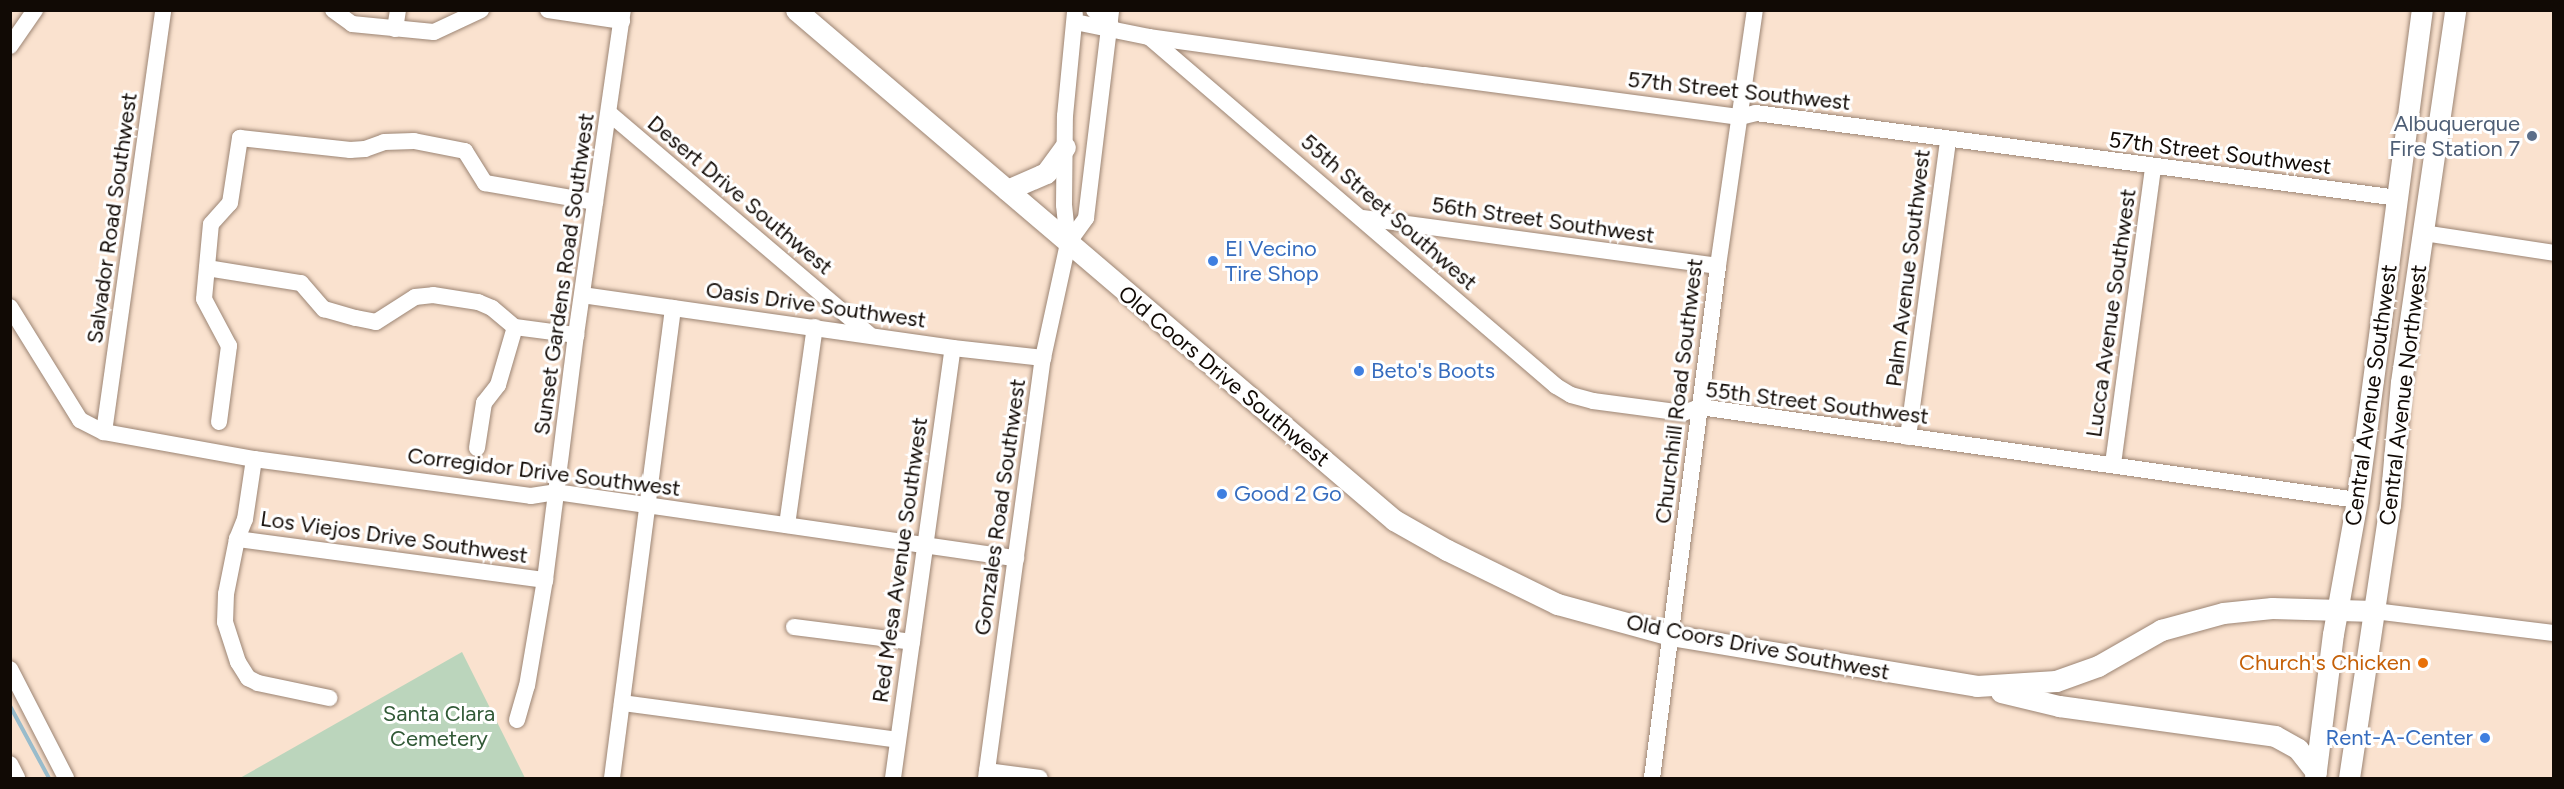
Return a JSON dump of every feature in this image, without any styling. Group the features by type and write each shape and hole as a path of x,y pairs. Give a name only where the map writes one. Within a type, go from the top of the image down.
{"main road":[{"name":"Old Coors Drive Southwest","path":"796,10 1394,520 1447,550 1557,604 1670,635 1977,686 2056,681 2098,666 2162,630 2223,613 2272,608 2374,610"},
{"name":"Central Avenue Southwest","path":"2316,775 2398,198 2422,10"},
{"name":"Central Avenue Northwest","path":"2349,778 2390,505 2402,382 2454,10"},
{"path":"1007,190 1046,173 1065,147"},
{"path":"1977,686 2059,706 2275,736 2298,749 2316,775"}],"street":[{"path":"10,45 35,10"},
{"name":"Salvador Road Southwest","path":"104,432 163,10"},
{"path":"333,10 352,24 434,32 481,10"},
{"path":"395,29 398,10"},
{"path":"548,10 623,16"},
{"path":"1094,10 1110,21"},
{"name":"Churchhill Road Southwest","path":"1652,778 1718,266 1755,10"},
{"name":"Sunset Gardens Road Southwest","path":"516,720 527,686 545,580 576,335 623,16"},
{"name":"57th Street Southwest","path":"1075,16 1110,21 1149,37 1740,117 1756,113 2153,168 2398,198"},
{"name":"Gonzales Road Southwest","path":"986,775 1043,358 1068,243 1064,205 1065,147 1075,16"},
{"name":"Gonzales Road Southwest","path":"1068,243 1086,218 1110,21"},
{"name":"55th Street Southwest","path":"1149,37 1363,218 1556,386 1571,395 1593,401 1683,413 1700,407 2356,500"},
{"name":"Desert Drive Southwest","path":"609,113 870,335"},
{"path":"219,422 230,346 204,299 212,224 230,203 240,138 350,150 365,149 384,142 414,141 465,150 485,183 595,202"},
{"name":"Palm Avenue Southwest","path":"1908,437 1947,140"},
{"name":"Lucca Avenue Southwest","path":"2113,464 2153,168"},
{"name":"56th Street Southwest","path":"1363,218 1718,266"},
{"path":"2424,233 2553,253"},
{"path":"207,267 301,283 324,309 376,322 415,297 433,295 478,302 492,308 515,327 576,335"},
{"name":"Oasis Drive Southwest","path":"582,295 953,348 1043,358"},
{"name":"Corregidor Drive Southwest","path":"10,307 80,420 104,432 254,459 531,496 556,492 1016,558"},
{"path":"612,778 673,308"},
{"path":"477,448 484,402 498,385 515,327"},
{"path":"787,525 814,327"},
{"name":"Red Mesa Avenue Southwest","path":"893,778 953,348"},
{"path":"254,459 245,519 237,539 226,594 225,622 238,662 248,678 258,683 328,698"},
{"name":"Los Viejos Drive Southwest","path":"237,539 545,580"},
{"path":"2374,610 2553,633"},
{"path":"794,627 912,642"},
{"path":"10,669 66,778"},
{"path":"622,703 898,740"},
{"path":"10,764 17,778"},
{"path":"986,775 1040,778"}],"green space":[{"name":"Santa Clara Cemetery","path":"462,652 525,778 240,778"}],"waterway":[{"path":"10,706 49,778"}],"place":[{"name":"Albuquerque Fire Station 7","path":"2532,136"},
{"name":"El Vecino Tire Shop","path":"1213,261"},
{"name":"Beto's Boots","path":"1359,371"},
{"name":"Good 2 Go","path":"1222,494"},
{"name":"Church's Chicken","path":"2423,663"},
{"name":"Rent-A-Center","path":"2485,738"}]}
